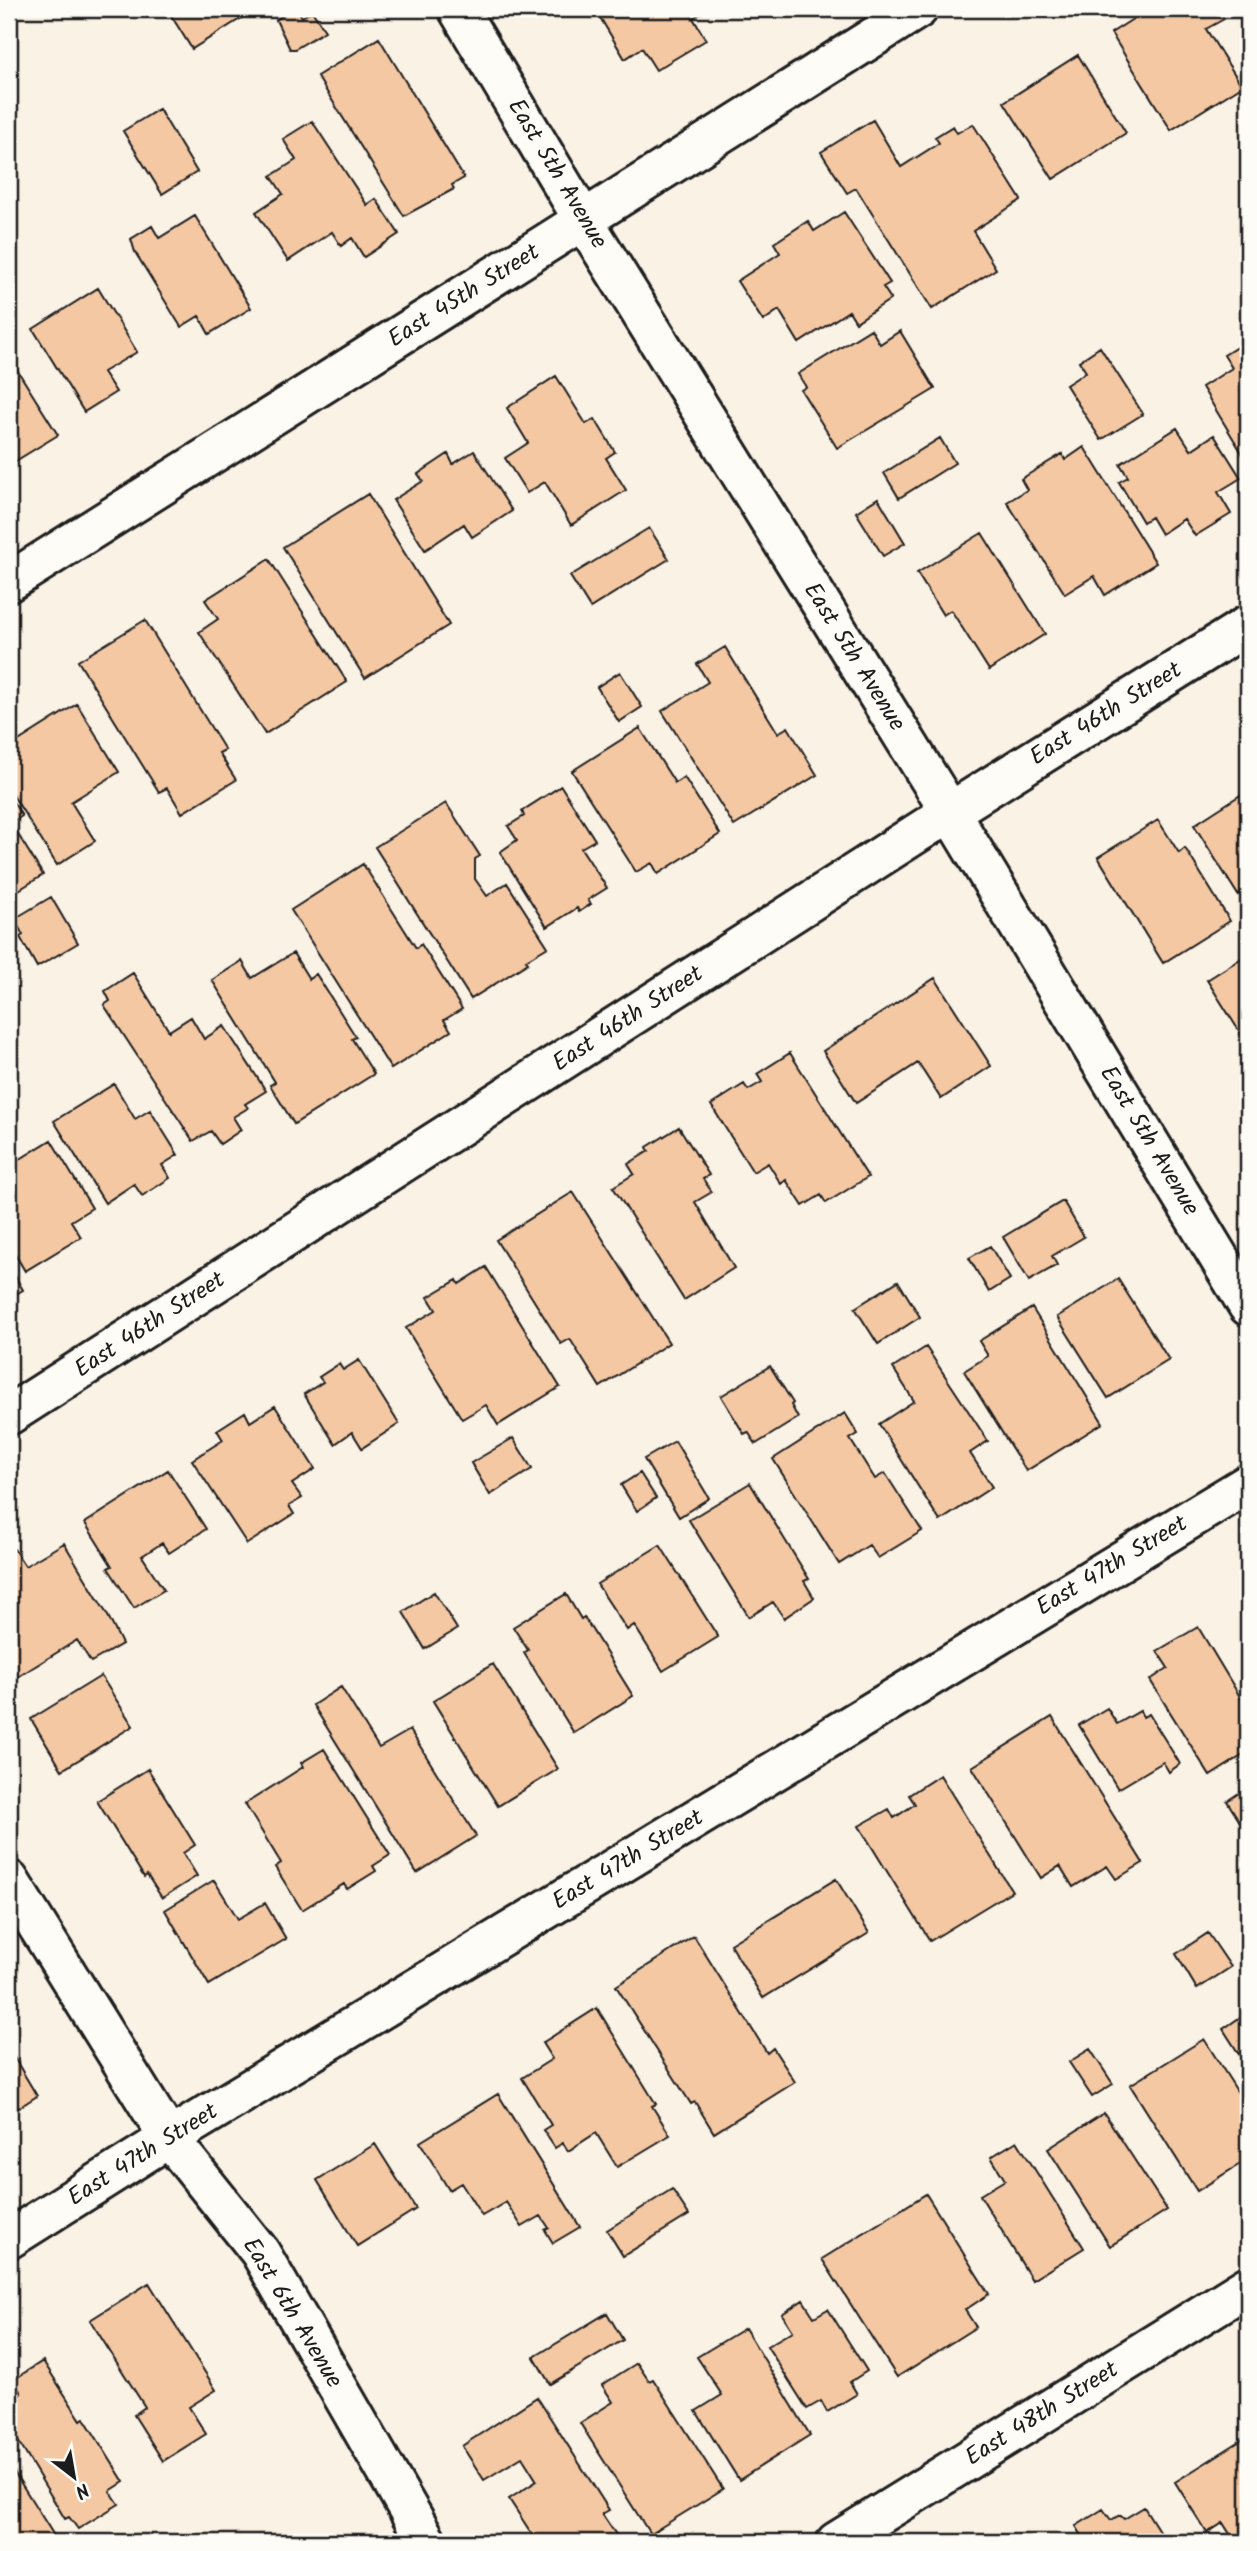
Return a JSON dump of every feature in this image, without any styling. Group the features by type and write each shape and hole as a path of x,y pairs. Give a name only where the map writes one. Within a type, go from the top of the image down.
{"street":[{"name":"East 5th Avenue","path":"458,9 584,220 950,812 1248,1306"},
{"name":"East 45th Street","path":"9,582 918,9"},
{"name":"East 46th Street","path":"9,1415 950,812 1248,625"},
{"name":"East 47th Street","path":"9,2239 169,2138 1248,1483"},
{"name":"East 6th Avenue","path":"9,1880 169,2138 260,2252 427,2542"},
{"name":"East 48th Street","path":"836,2542 1248,2286"}],"building":[{"path":"167,9 256,9 192,49"},
{"path":"292,9 297,9 302,17 312,11 325,31 295,49 290,49 276,20"},
{"path":"595,9 708,9 693,18 706,40 656,70 642,48 625,59"},
{"path":"1135,9 1218,9 1224,19 1206,29 1242,86 1171,130 1111,33 1139,15"},
{"path":"1234,9 1248,9 1248,31"},
{"path":"379,38 464,178 452,185 454,189 404,216 317,76"},
{"path":"1078,55 1126,133 1053,179 1004,102"},
{"path":"159,109 197,172 162,194 123,131"},
{"path":"873,120 901,167 939,143 935,137 953,126 957,133 973,124 1021,200 973,231 996,269 932,309 856,188 847,193 821,152"},
{"path":"312,121 367,205 376,199 399,234 364,257 352,238 341,246 332,232 288,261 256,212 283,194 271,176 296,160 283,139"},
{"path":"844,212 890,283 883,287 891,299 856,322 849,311 799,343 779,310 763,321 737,281 780,253 774,243 808,221 814,231"},
{"path":"195,216 251,308 209,334 199,316 181,327 135,252 131,239 152,226 159,238"},
{"path":"98,288 137,352 103,372 116,392 84,412 33,329"},
{"path":"871,329 880,344 900,331 935,389 837,448 801,390 806,387 798,374"},
{"path":"1242,344 1248,354 1248,463 1202,387 1232,368 1224,355"},
{"path":"1100,347 1143,414 1101,440 1066,385 1086,372 1079,361"},
{"path":"9,357 58,435 9,465"},
{"path":"556,376 586,424 595,419 615,452 606,458 626,490 571,525 545,482 527,493 505,458 528,443 507,408"},
{"path":"1177,428 1191,450 1214,435 1241,478 1218,492 1231,514 1195,536 1184,519 1161,534 1151,517 1143,522 1119,482 1128,477 1120,464"},
{"path":"940,438 955,463 899,498 884,473"},
{"path":"1084,447 1156,563 1105,595 1094,576 1065,594 1007,502 1027,490 1021,479 1062,454 1065,460"},
{"path":"474,451 512,511 472,537 464,524 425,550 393,500 423,481 418,474 448,454 453,464"},
{"path":"368,494 449,625 365,678 283,547"},
{"path":"878,498 905,543 883,556 856,512"},
{"path":"649,528 669,559 590,608 570,576"},
{"path":"982,533 1045,634 989,670 951,610 943,615 917,573"},
{"path":"269,559 347,682 265,734 199,632 218,619 205,600"},
{"path":"145,620 225,750 219,753 236,780 182,813 167,788 159,792 78,661"},
{"path":"725,647 778,733 788,727 817,775 734,826 662,711 708,682 697,664"},
{"path":"620,672 642,707 619,722 597,687"},
{"path":"77,704 119,772 71,802 95,841 57,865 9,789 9,747"},
{"path":"640,728 675,783 684,777 720,834 658,874 652,863 636,872 572,771"},
{"path":"561,786 595,840 581,848 607,888 588,900 591,904 579,912 577,908 547,927 500,852 517,840 508,826 524,816 522,811"},
{"path":"1248,790 1248,888 1238,895 1194,825"},
{"path":"10,797 22,816 11,823 43,875 9,896"},
{"path":"446,803 480,856 475,859 475,879 487,896 507,883 548,947 471,999 375,847"},
{"path":"1158,820 1179,853 1185,848 1230,921 1163,963 1098,857"},
{"path":"363,864 416,948 421,944 462,1009 444,1020 451,1031 391,1069 291,910"},
{"path":"51,897 78,943 37,967 20,937 23,935 14,919"},
{"path":"293,953 309,979 316,974 356,1037 352,1039 374,1074 294,1124 270,1085 275,1082 212,980 242,961 252,978"},
{"path":"1248,954 1248,1030 1241,1034 1207,980"},
{"path":"133,973 169,1031 191,1017 204,1039 224,1026 266,1091 245,1104 248,1108 233,1117 241,1130 220,1144 211,1131 193,1141 104,1005 110,1001 105,991"},
{"path":"935,978 991,1066 941,1099 918,1063 856,1103 823,1051"},
{"path":"790,1053 868,1177 826,1203 821,1195 803,1206 786,1180 781,1184 768,1163 753,1172 711,1105 744,1084 748,1090 762,1082 757,1074"},
{"path":"114,1084 135,1119 150,1110 178,1155 162,1165 170,1178 142,1196 134,1184 105,1203 54,1121"},
{"path":"679,1127 709,1175 703,1179 712,1192 695,1202 734,1268 684,1300 613,1187 634,1174 628,1164 649,1151 647,1147"},
{"path":"51,1140 92,1208 71,1221 81,1237 25,1271 9,1244 9,1166"},
{"path":"573,1192 669,1343 600,1387 570,1339 561,1344 496,1240"},
{"path":"1063,1201 1084,1237 1052,1256 1057,1265 1029,1281 1003,1237"},
{"path":"990,1246 1010,1279 989,1292 969,1258"},
{"path":"9,1266 23,1290 9,1298"},
{"path":"486,1267 560,1387 498,1425 486,1405 462,1419 406,1328 436,1310 428,1297 457,1280 459,1284"},
{"path":"1118,1279 1169,1360 1108,1398 1057,1317"},
{"path":"898,1281 920,1317 878,1344 855,1308"},
{"path":"1032,1308 1103,1423 1026,1471 964,1371 988,1356 979,1341"},
{"path":"926,1347 988,1441 970,1453 992,1487 940,1521 879,1424 914,1401 893,1368"},
{"path":"359,1360 399,1424 362,1448 352,1432 335,1444 304,1394 323,1382 319,1377 339,1364 343,1370"},
{"path":"770,1366 793,1403 791,1405 798,1418 756,1444 748,1432 744,1434 721,1396"},
{"path":"275,1406 315,1469 292,1484 302,1498 289,1506 294,1514 247,1544 192,1460 223,1440 217,1430 245,1412 250,1422"},
{"path":"845,1413 858,1434 850,1439 875,1479 885,1473 922,1531 878,1558 869,1545 839,1564 773,1459"},
{"path":"513,1438 532,1469 490,1495 471,1463"},
{"path":"675,1441 709,1498 679,1517 644,1459"},
{"path":"168,1470 206,1529 169,1553 162,1543 142,1556 164,1590 134,1608 108,1568 112,1566 85,1523"},
{"path":"640,1473 656,1498 637,1511 621,1485"},
{"path":"750,1483 809,1579 804,1581 814,1598 784,1618 773,1602 749,1617 689,1520"},
{"path":"64,1543 122,1644 91,1662 77,1640 13,1680 9,1677 9,1552 14,1549 25,1566"},
{"path":"660,1545 718,1637 663,1671 634,1625 627,1630 597,1584"},
{"path":"434,1592 457,1629 425,1649 403,1612"},
{"path":"566,1594 581,1619 584,1617 633,1696 574,1733 524,1653 528,1650 513,1627"},
{"path":"1198,1627 1248,1710 1248,1752 1210,1776 1150,1680 1168,1668 1157,1651"},
{"path":"493,1664 558,1769 498,1806 433,1701"},
{"path":"101,1676 133,1726 62,1770 31,1719"},
{"path":"341,1687 379,1748 410,1730 476,1836 417,1873 313,1705"},
{"path":"1107,1708 1117,1724 1140,1711 1143,1717 1149,1714 1180,1764 1169,1772 1163,1762 1118,1789 1079,1725"},
{"path":"1052,1717 1143,1863 1116,1879 1107,1866 1073,1887 1060,1866 1041,1878 972,1767"},
{"path":"324,1749 390,1855 373,1866 376,1871 347,1889 344,1884 302,1910 275,1867 281,1863 245,1804 303,1767 301,1763"},
{"path":"148,1769 195,1845 183,1853 197,1876 162,1898 147,1875 144,1877 97,1801"},
{"path":"940,1775 1012,1891 930,1941 859,1826 889,1809 894,1818 915,1804 909,1795"},
{"path":"1248,1787 1248,1835 1227,1801"},
{"path":"836,1879 869,1933 763,1998 730,1944"},
{"path":"214,1880 238,1919 265,1903 286,1939 209,1985 165,1910"},
{"path":"1208,1933 1231,1967 1197,1989 1176,1954"},
{"path":"694,1936 767,2053 773,2048 795,2082 714,2133 695,2102 691,2104 616,1986"},
{"path":"597,2008 656,2104 652,2106 670,2135 617,2167 596,2133 568,2151 563,2143 555,2148 543,2130 551,2125 522,2078 552,2059 542,2043"},
{"path":"1248,2012 1248,2068 1223,2029"},
{"path":"1204,2039 1242,2099 1247,2096 1248,2159 1197,2191 1130,2085"},
{"path":"9,2049 37,2096 9,2114"},
{"path":"1090,2049 1113,2084 1092,2097 1069,2062"},
{"path":"498,2094 580,2227 553,2243 545,2230 549,2228 541,2216 522,2227 506,2202 482,2216 461,2183 449,2190 420,2142"},
{"path":"1104,2113 1167,2210 1110,2246 1048,2149"},
{"path":"1017,2141 1084,2248 1032,2280 980,2195 1005,2180 991,2157"},
{"path":"375,2144 416,2209 357,2246 317,2180"},
{"path":"672,2189 689,2215 623,2256 607,2230"},
{"path":"926,2194 989,2294 965,2310 976,2327 897,2377 822,2259"},
{"path":"149,2283 216,2390 189,2407 206,2434 163,2461 134,2415 145,2407 90,2320"},
{"path":"803,2300 814,2317 828,2309 867,2371 850,2382 857,2394 827,2412 821,2401 807,2409 767,2346 793,2331 782,2314"},
{"path":"607,2313 623,2340 550,2384 534,2357"},
{"path":"745,2328 810,2435 739,2480 696,2411 722,2395 697,2357"},
{"path":"43,2361 81,2420 84,2418 124,2482 110,2491 119,2504 78,2529 69,2517 65,2519 9,2426 9,2401 21,2393 13,2380"},
{"path":"637,2363 649,2381 653,2379 723,2489 650,2534 580,2423 613,2402 602,2385"},
{"path":"537,2397 609,2510 602,2514 621,2542 537,2542 509,2499 537,2481 522,2457 484,2480 462,2446"},
{"path":"1245,2438 1248,2442 1248,2542 1235,2542 1223,2523 1207,2533 1175,2482"},
{"path":"9,2464 58,2542 9,2542"},
{"path":"1144,2507 1166,2542 1086,2542 1076,2526 1103,2509 1111,2520 1120,2515 1124,2519"}]}
